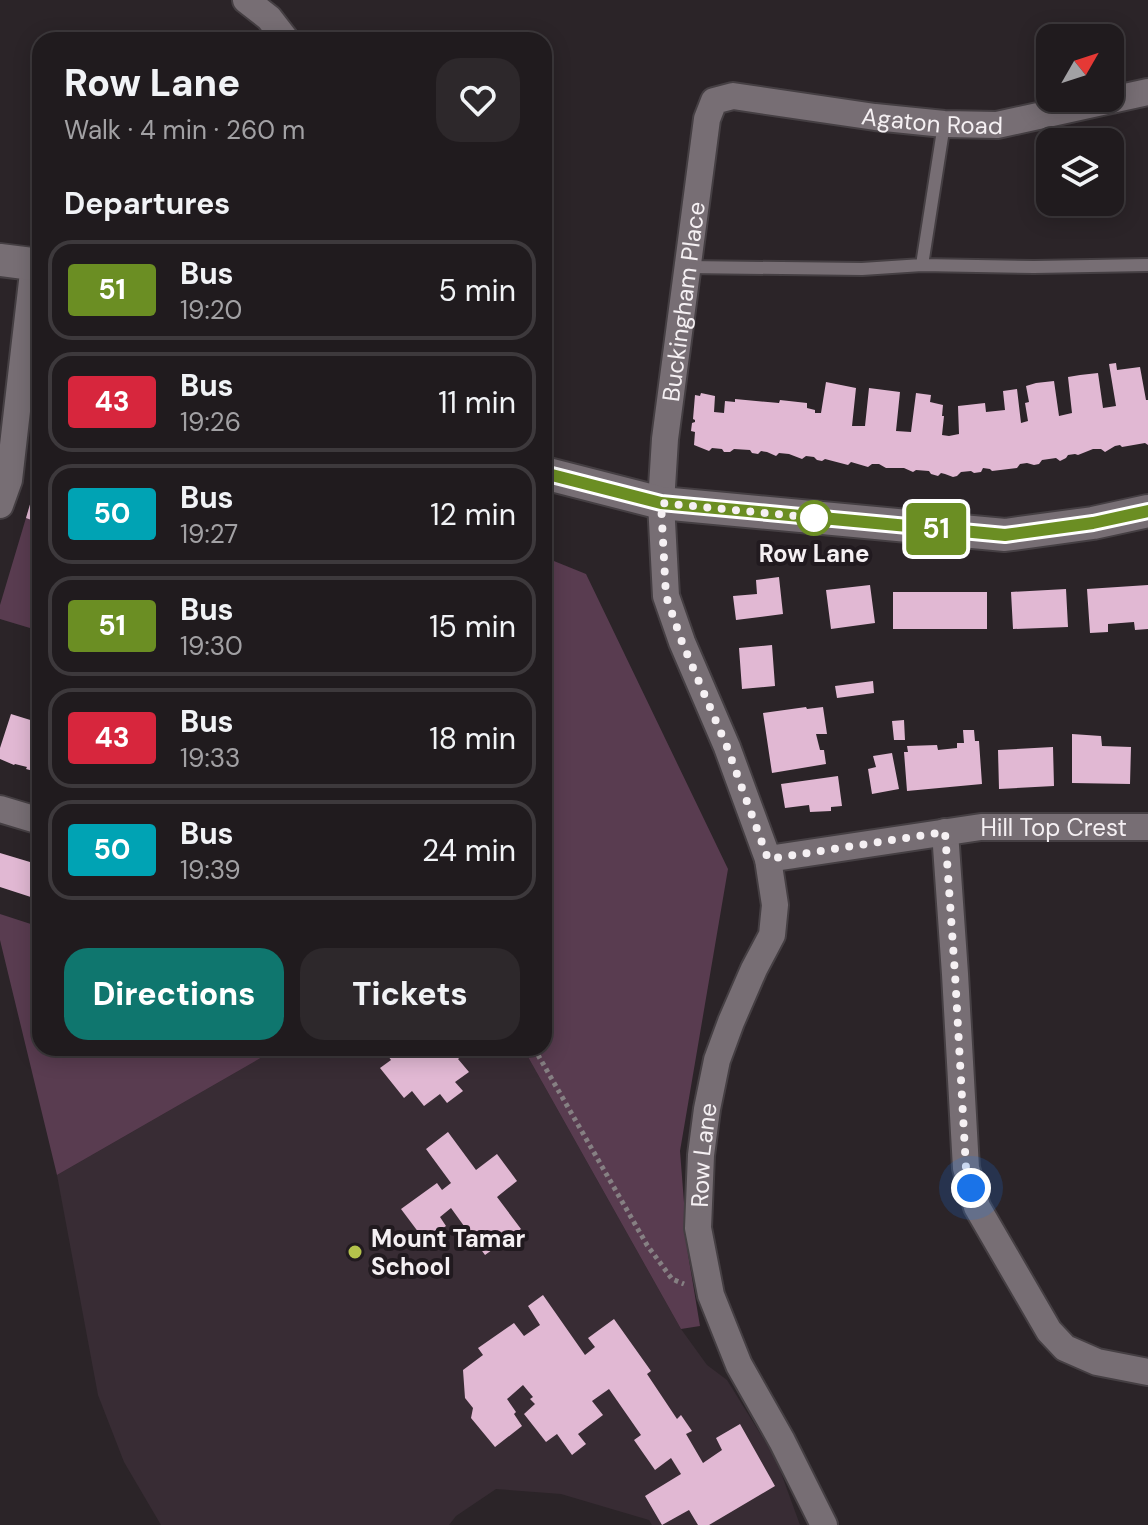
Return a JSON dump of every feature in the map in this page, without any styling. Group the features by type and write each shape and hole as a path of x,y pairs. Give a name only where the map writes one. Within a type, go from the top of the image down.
{"street":[{"path":"246,0 269,18 280,32"},
{"name":"Agaton Road","path":"714,101 733,96 875,117 944,124 997,125 1148,92"},
{"name":"Buckingham Place","path":"661,503 665,439 687,267 707,119 714,101"},
{"path":"0,260 32,264"},
{"path":"0,505 32,297"},
{"path":"552,475 661,503 1005,535 1093,523 1148,511"},
{"name":"Row Lane","path":"661,503 666,596 768,859 775,905 772,935 754,969 717,1060 701,1155 698,1228 711,1295 739,1365 824,1525"},
{"path":"0,809 32,819"},
{"name":"Hill Top Crest","path":"768,859 981,827 1148,827"},
{"path":"945,832 966,1168 977,1207 1049,1331 1065,1348 1097,1362 1148,1372"}],"lane":[{"path":"922,265 944,124"},
{"path":"687,267 862,269 922,265 1148,265"}],"path":[{"path":"539,1056 647,1245 672,1279 711,1295"}],"shaded area":[{"path":"32,498 32,629 0,619 0,605"},
{"path":"552,560 586,574 728,869 680,1151 688,1254 700,1326 681,1329 527,1056 552,1056"},
{"path":"0,914 32,924 32,1056 264,1056 57,1175 0,940"},
{"name":"Mount Tamar School","path":"264,1056 527,1056 681,1329 707,1365 727,1380 776,1459 800,1525 652,1525 649,1520 561,1494 496,1489 456,1516 449,1525 161,1525 124,1462 98,1395 57,1175"}],"building":[{"path":"1116,363 1117,370 1140,367 1148,400 1148,445 1120,445 1105,452 1093,449 1068,455 1060,461 1056,458 1042,460 1034,465 1020,464 1017,468 992,471 983,468 981,472 961,472 953,477 941,473 938,476 929,471 886,468 879,464 868,467 851,462 848,465 806,456 802,459 779,453 776,456 761,451 758,454 734,449 724,452 712,448 709,451 694,445 695,432 691,431 695,422 695,395 715,396 714,412 724,413 725,401 735,402 735,399 807,403 807,408 821,413 826,382 856,388 852,426 865,426 869,388 900,392 896,431 911,432 916,393 931,395 930,402 943,405 942,435 949,436 959,434 958,406 985,403 986,412 1005,410 1003,391 1017,389 1021,423 1028,421 1026,386 1036,383 1054,381 1059,416 1072,413 1068,377 1098,373 1103,408 1116,406 1109,364"},
{"path":"32,498 32,520 26,518"},
{"path":"779,577 783,614 736,620 733,596 757,594 756,580"},
{"path":"870,585 875,623 831,629 826,590"},
{"path":"1148,585 1148,629 1135,630 1134,622 1108,624 1108,632 1090,633 1087,589"},
{"path":"1066,589 1068,627 1013,629 1011,592"},
{"path":"893,592 987,592 987,629 893,629"},
{"path":"772,645 775,686 742,689 739,648"},
{"path":"873,681 874,693 837,698 835,686"},
{"path":"823,707 827,734 816,734 820,750 824,750 826,764 772,773 763,713"},
{"path":"11,714 32,721 32,771 0,759 0,748"},
{"path":"904,720 905,740 894,740 892,721"},
{"path":"963,730 974,730 975,741 979,741 982,784 907,791 904,752 908,752 907,746 937,745 938,750 957,748 957,743 964,743"},
{"path":"1072,734 1101,736 1102,746 1131,747 1130,784 1072,783"},
{"path":"1053,747 1054,786 999,789 998,750"},
{"path":"892,753 899,789 872,794 868,769 876,767 873,756"},
{"path":"838,776 842,806 831,807 831,811 810,812 809,805 785,808 781,784"},
{"path":"0,853 32,863 32,897 0,887"},
{"path":"388,1056 462,1056 458,1059 469,1072 455,1082 463,1091 447,1103 440,1094 424,1106 412,1091 404,1098 380,1068 391,1060"},
{"path":"448,1132 476,1170 497,1154 517,1181 497,1197 521,1229 485,1255 451,1208 440,1217 446,1226 425,1241 401,1209 437,1183 442,1190 451,1183 426,1149"},
{"path":"543,1295 585,1355 595,1347 588,1338 614,1319 651,1371 647,1374 677,1419 681,1415 692,1431 686,1434 703,1463 722,1450 716,1438 740,1424 775,1486 709,1525 698,1525 689,1510 662,1525 645,1496 681,1474 671,1458 655,1470 634,1440 641,1435 609,1389 592,1401 603,1415 578,1434 586,1444 572,1455 557,1434 546,1442 524,1414 535,1404 523,1385 507,1399 522,1426 495,1447 471,1418 473,1408 465,1398 463,1370 483,1355 478,1348 514,1323 524,1336 540,1325 528,1306"}],"bus line":[{"name":"51","path":"552,475 661,503 1005,535 1093,523 1148,511"}],"place":[{"name":"Row Lane","path":"814,518"},
{"name":"Mount Tamar School","path":"355,1252"}],"route":[{"path":"814,518 818,518 661,503 666,596 768,859 945,832 966,1168 971,1188"}]}
